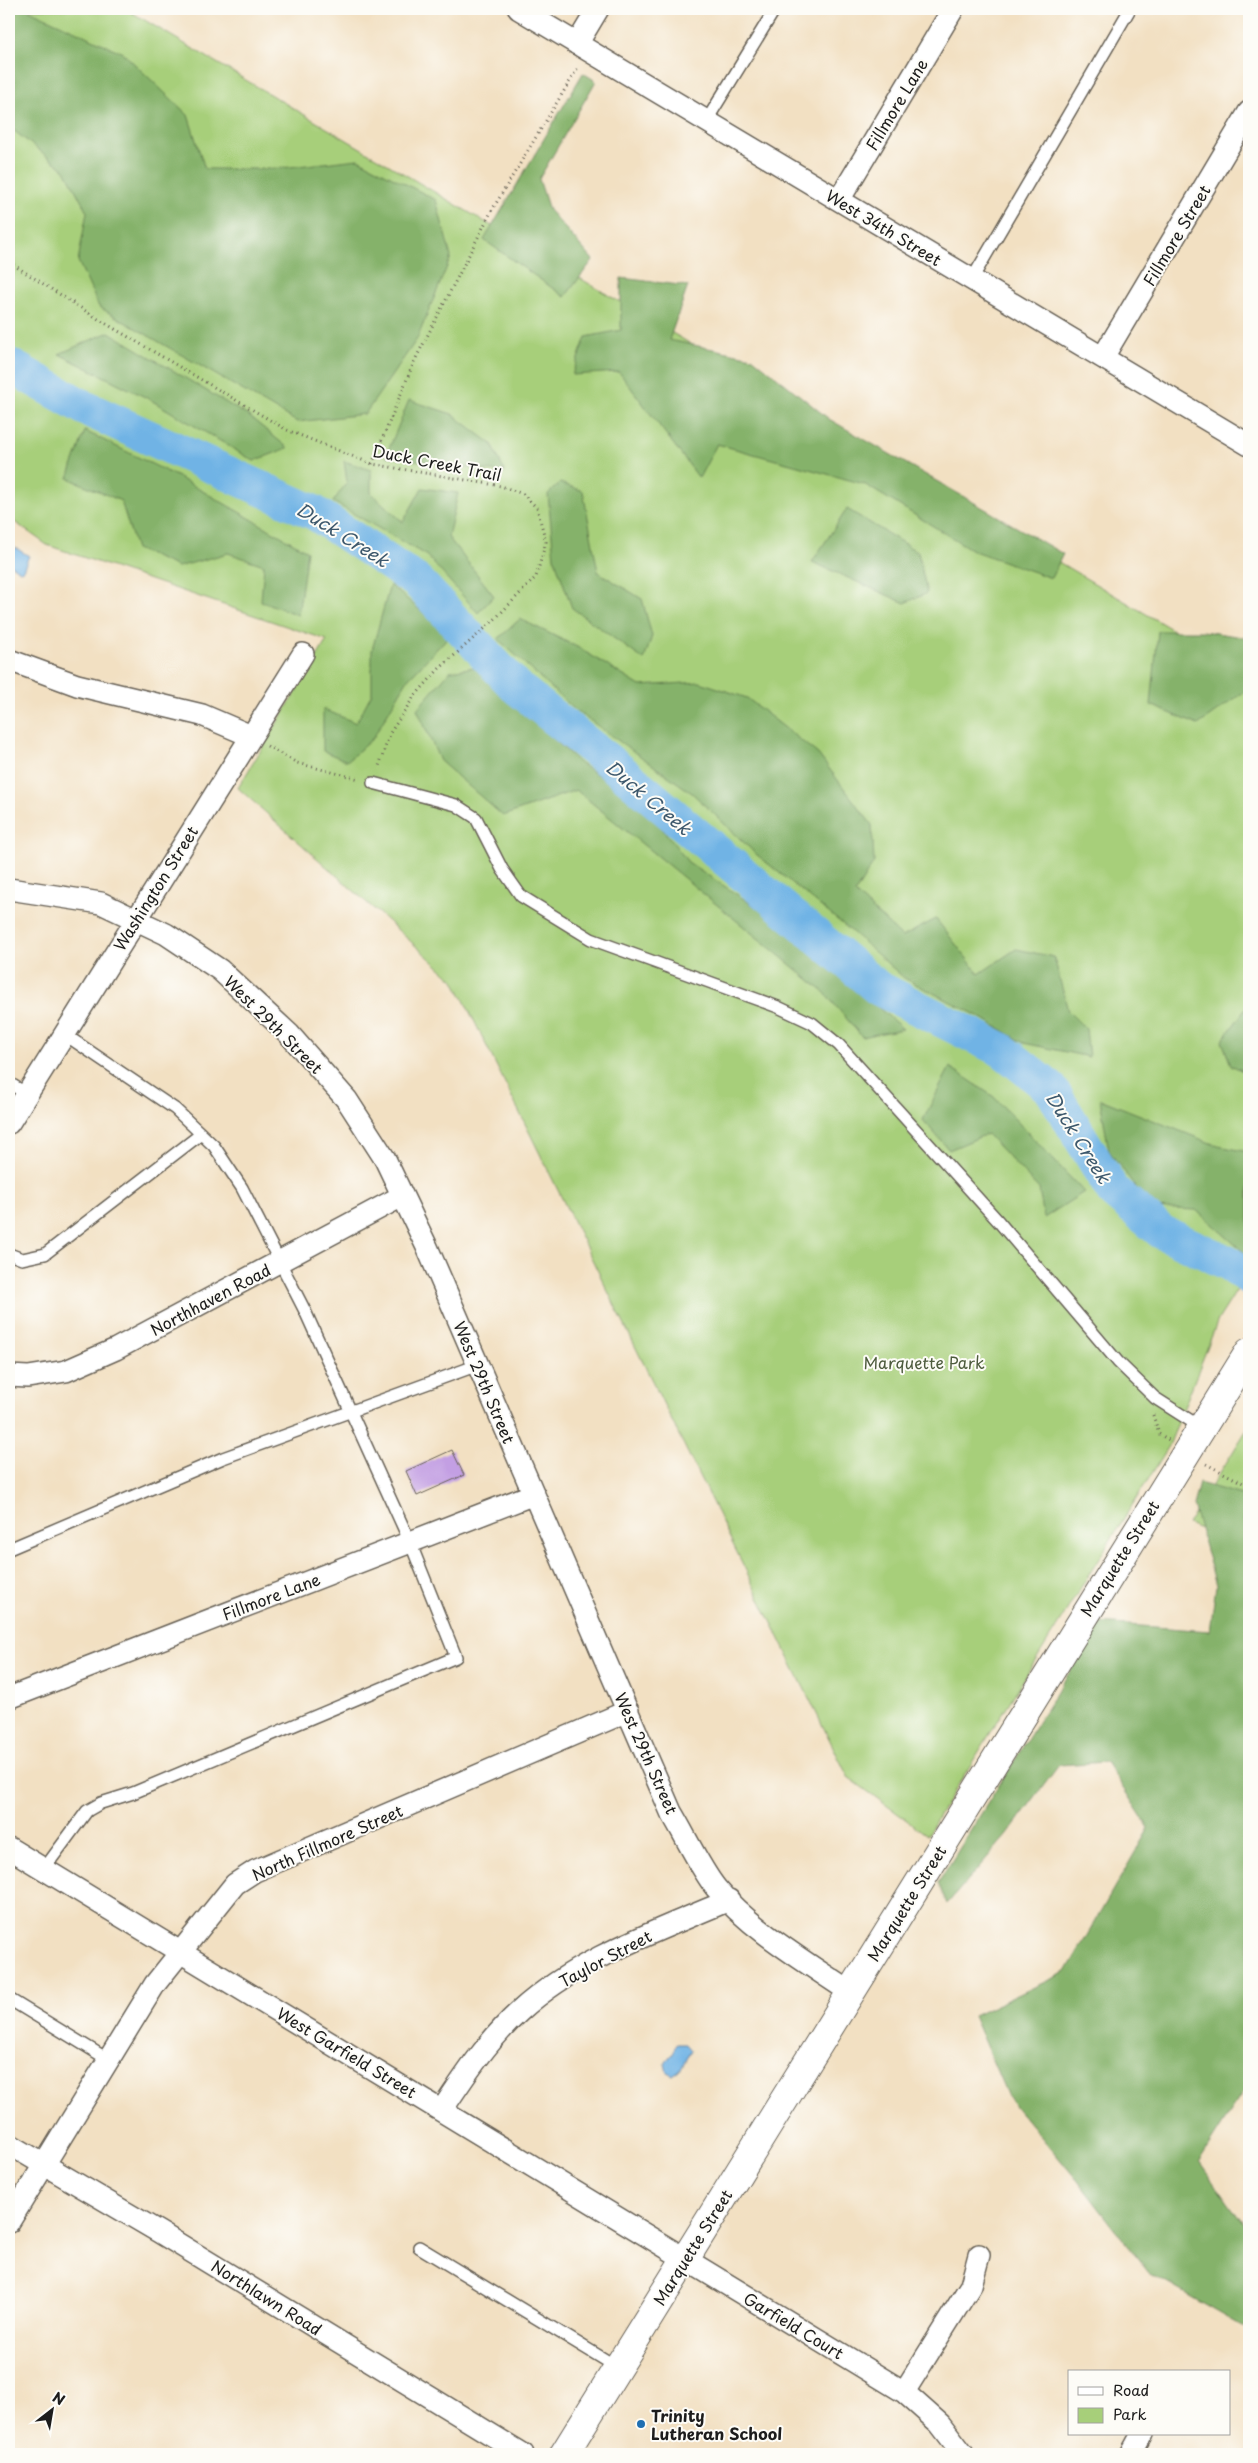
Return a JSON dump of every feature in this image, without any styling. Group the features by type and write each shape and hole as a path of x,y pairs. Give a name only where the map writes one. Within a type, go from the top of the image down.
{"main road":[{"name":"Marquette Street","path":"564,2454 1249,1352"}],"street":[{"name":"West 34th Street","path":"519,9 1249,444"},
{"path":"583,47 598,9"},
{"name":"Fillmore Lane","path":"839,200 953,9"},
{"name":"Fillmore Street","path":"1103,357 1249,112"},
{"name":"Washington Street","path":"9,1123 135,919 303,654"},
{"path":"9,660 77,684 202,716 251,736"},
{"name":"West 29th Street","path":"9,888 101,903 166,934 220,970 289,1034 347,1100 385,1159 402,1196 478,1365 671,1812 716,1888 747,1918 850,1992"},
{"name":"Northhaven Road","path":"9,1376 28,1377 74,1367 116,1350 402,1196"},
{"name":"Fillmore Lane","path":"9,1698 534,1494"},
{"name":"North Fillmore Street","path":"9,2222 155,1984 235,1884 255,1871 628,1711"},
{"name":"West Garfield Street","path":"9,1848 684,2259"},
{"name":"Taylor Street","path":"442,2110 469,2069 520,2011 565,1977 630,1943 729,1900"},
{"name":"Northlawn Road","path":"9,2144 160,2232 523,2454"},
{"path":"904,2392 971,2285 979,2255"},
{"name":"Garfield Court","path":"684,2259 904,2392 940,2424 963,2454"},
{"path":"1131,2454 1141,2436"}],"lane":[{"path":"707,120 775,9"},
{"path":"972,279 1130,9"},
{"path":"373,783 456,805 476,818 502,869 521,896 590,939 778,1007 812,1023 839,1046 999,1222 1118,1362 1155,1398 1209,1417"},
{"path":"44,1869 87,1811 101,1803 133,1793 456,1656 410,1542 351,1412 280,1262 242,1188 214,1146 175,1109 64,1034"},
{"path":"9,1083 27,1094"},
{"path":"9,1254 22,1259 45,1254 201,1134"},
{"path":"9,1549 223,1458 478,1365"},
{"path":"9,1999 108,2060"},
{"path":"419,2248 618,2367"}],"path":[{"path":"372,464 414,362 492,210 583,47"},
{"name":"Duck Creek Trail","path":"9,262 103,322 287,430 372,464 501,486 523,494 537,508 546,542 536,577 492,622 440,669 413,698 390,733 373,783"},
{"path":"251,736 297,763 373,783"}],"green space":[{"name":"Marquette Park","path":"9,9 126,9 1249,675 1249,1271 1218,1320 1169,1446 927,1835 848,1777 454,980 238,788 327,640 47,545 9,518"},
{"path":"9,9 27,9 123,53 188,115 205,169 273,169 358,159 436,200 451,257 417,339 365,414 297,422 99,307 78,261 87,212 65,170 9,127"},
{"path":"583,73 596,81 539,179 549,210 593,260 565,297 484,240"},
{"path":"621,278 688,286 669,340 752,357 829,419 1063,554 1051,578 974,551 864,484 717,444 699,478 619,372 572,375 586,337 621,330"},
{"path":"109,332 250,417 288,448 254,461 149,399 59,354"},
{"path":"409,400 452,414 492,444 505,473 386,456"},
{"path":"85,431 178,477 307,551 298,615 261,601 264,565 228,553 178,567 136,549 121,501 68,478"},
{"path":"344,461 371,470 371,493 403,522 422,488 458,493 448,537 494,596 478,613 427,556 333,502 347,482"},
{"path":"560,483 583,491 598,572 642,599 652,636 644,660 572,608 554,557 548,494"},
{"path":"847,509 918,552 927,593 905,603 812,562"},
{"path":"390,585 450,635 408,679 373,738 347,761 323,751 323,709 356,723 372,693 372,650"},
{"path":"520,619 579,648 640,686 700,682 747,698 818,754 872,825 874,862 855,893 902,937 936,919 979,974 1016,949 1054,957 1068,1011 1086,1029 1089,1057 1024,1043 982,1018 904,978 850,930 756,854 692,793 574,709 498,639"},
{"path":"1158,631 1203,631 1249,638 1248,689 1198,725 1151,705"},
{"path":"475,667 581,764 645,806 688,862 789,929 903,1029 862,1037 824,992 576,790 503,816 440,761 417,709 450,671"},
{"path":"1249,1004 1249,1074 1231,1065 1222,1041"},
{"path":"950,1067 994,1097 1084,1192 1044,1218 1039,1189 987,1134 949,1150 923,1120"},
{"path":"1100,1099 1218,1146 1249,1152 1249,1252 1247,1255 1196,1210 1151,1208 1109,1151"},
{"path":"1249,1426 1249,1550 1188,1524"},
{"path":"1199,1483 1249,1497 1249,2094 1243,2092 1199,2161 1249,2232 1249,2330 1149,2273 1078,2181 1008,2097 973,2016 1066,1972 1149,1828 1106,1762 1059,1765 1006,1836 947,1904 938,1883 1100,1623 1210,1631 1216,1585 1193,1505"}],"water":[{"path":"9,544 29,556 23,570 20,571 9,564"},
{"path":"677,2044 686,2044 691,2050 680,2070 673,2075 667,2072 665,2064"}],"building":[{"path":"452,1450 464,1475 417,1496 406,1471"}],"waterway":[{"name":"Duck Creek","path":"9,365 85,408 315,513 418,582 515,686 622,772 878,988 1002,1050 1051,1089 1113,1191 1162,1232 1230,1264 1249,1277"}],"place":[{"name":"Trinity Lutheran School","path":"641,2424"}]}
